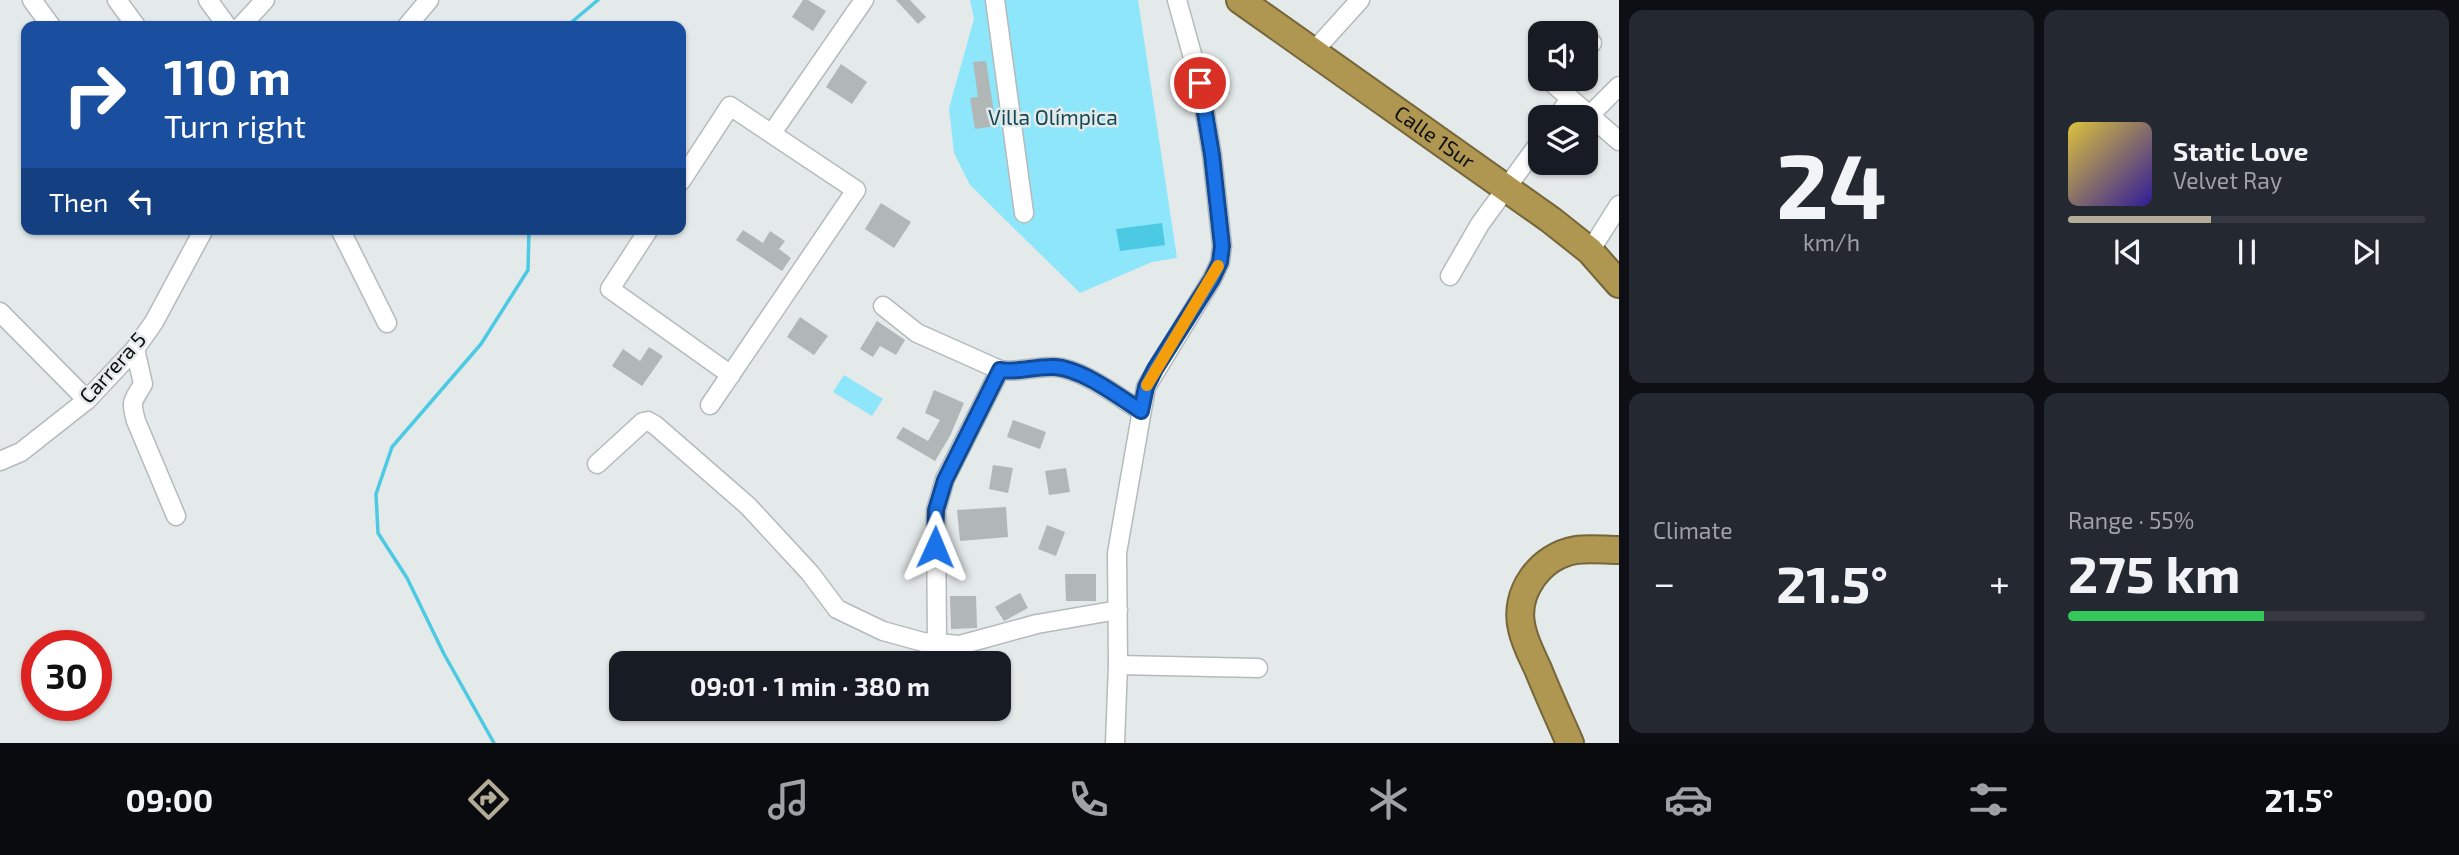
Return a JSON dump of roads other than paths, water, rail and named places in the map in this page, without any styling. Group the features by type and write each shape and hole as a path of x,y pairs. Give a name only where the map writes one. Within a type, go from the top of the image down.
{"highway":[{"name":"Calle 1Sur","path":"1240,0 1551,220 1590,251 1619,284"},
{"path":"1570,743 1525,640 1520,619 1521,601 1532,577 1559,555 1577,550 1619,550"}],"street":[{"path":"32,0 47,21"},
{"path":"117,0 132,21"},
{"path":"208,0 236,21"},
{"path":"245,21 265,0"},
{"path":"411,21 429,0"},
{"path":"772,133 864,0"},
{"path":"995,0 1024,212"},
{"path":"1115,743 1118,665 1117,553 1146,387 1212,279 1220,262 1222,246 1212,155 1200,83 1177,0"},
{"path":"1312,53 1360,0"},
{"path":"1598,107 1619,86"},
{"path":"1561,91 1577,105"},
{"path":"1566,105 1570,99"},
{"path":"686,173 730,106 856,190 710,405"},
{"path":"1598,124 1619,141"},
{"path":"1450,276 1480,224 1528,159"},
{"path":"1590,251 1619,205"},
{"name":"Carrera 5","path":"0,461 21,452 87,400 135,349 154,322 201,235"},
{"path":"343,235 387,323"},
{"path":"645,235 610,289 731,374"},
{"path":"883,306 917,333 1000,370 1013,372 1052,367 1067,369 1141,411"},
{"path":"0,312 87,400"},
{"path":"135,349 142,384 131,405 176,516"},
{"path":"937,643 936,510 945,480 1000,370"},
{"path":"597,464 643,422 648,421 748,506 810,573 837,609 883,631 923,642 960,645 1037,624 1118,611"},
{"path":"1118,665 1258,668"}],"waterway":[{"path":"573,21 598,0"},
{"path":"494,743 444,654 407,578 378,533 376,494 392,447 481,344 528,270 529,235"}],"park label":[{"name":"Villa Olímpica","path":"1053,118"}]}
